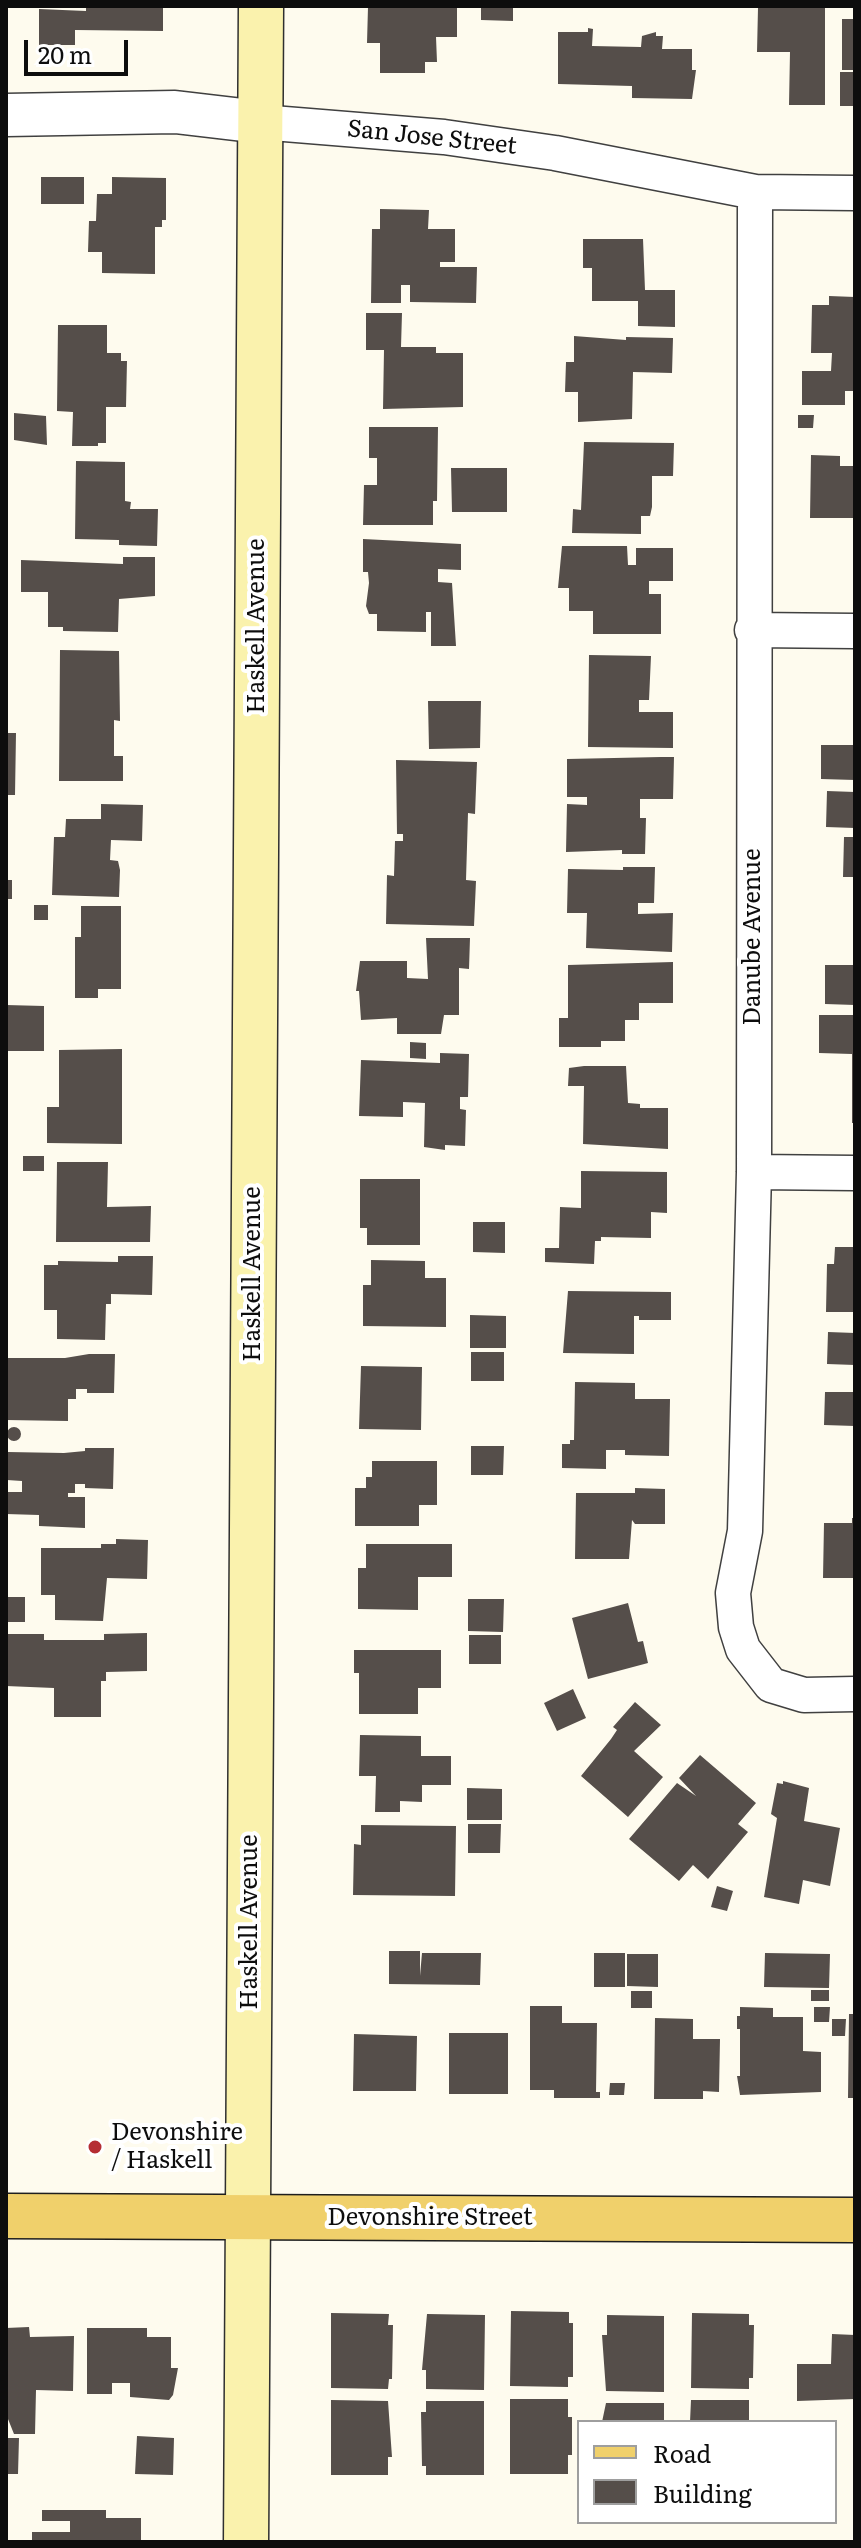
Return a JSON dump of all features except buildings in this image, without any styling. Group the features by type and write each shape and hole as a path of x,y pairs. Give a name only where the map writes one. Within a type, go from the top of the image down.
{"main road":[{"name":"Haskell Avenue","path":"246,2542 261,6"},
{"name":"Devonshire Street","path":"6,2216 855,2220"}],"street":[{"name":"San Jose Street","path":"6,115 175,112 444,137 555,153 755,192 855,193"},
{"name":"Danube Avenue","path":"755,192 752,630 754,1172 745,1531 733,1593 736,1627 743,1649 760,1675 771,1685 786,1691 855,1694"},
{"path":"752,630 855,631"},
{"path":"754,1172 855,1173"}],"place":[{"name":"Devonshire / Haskell","path":"95,2147"}]}
